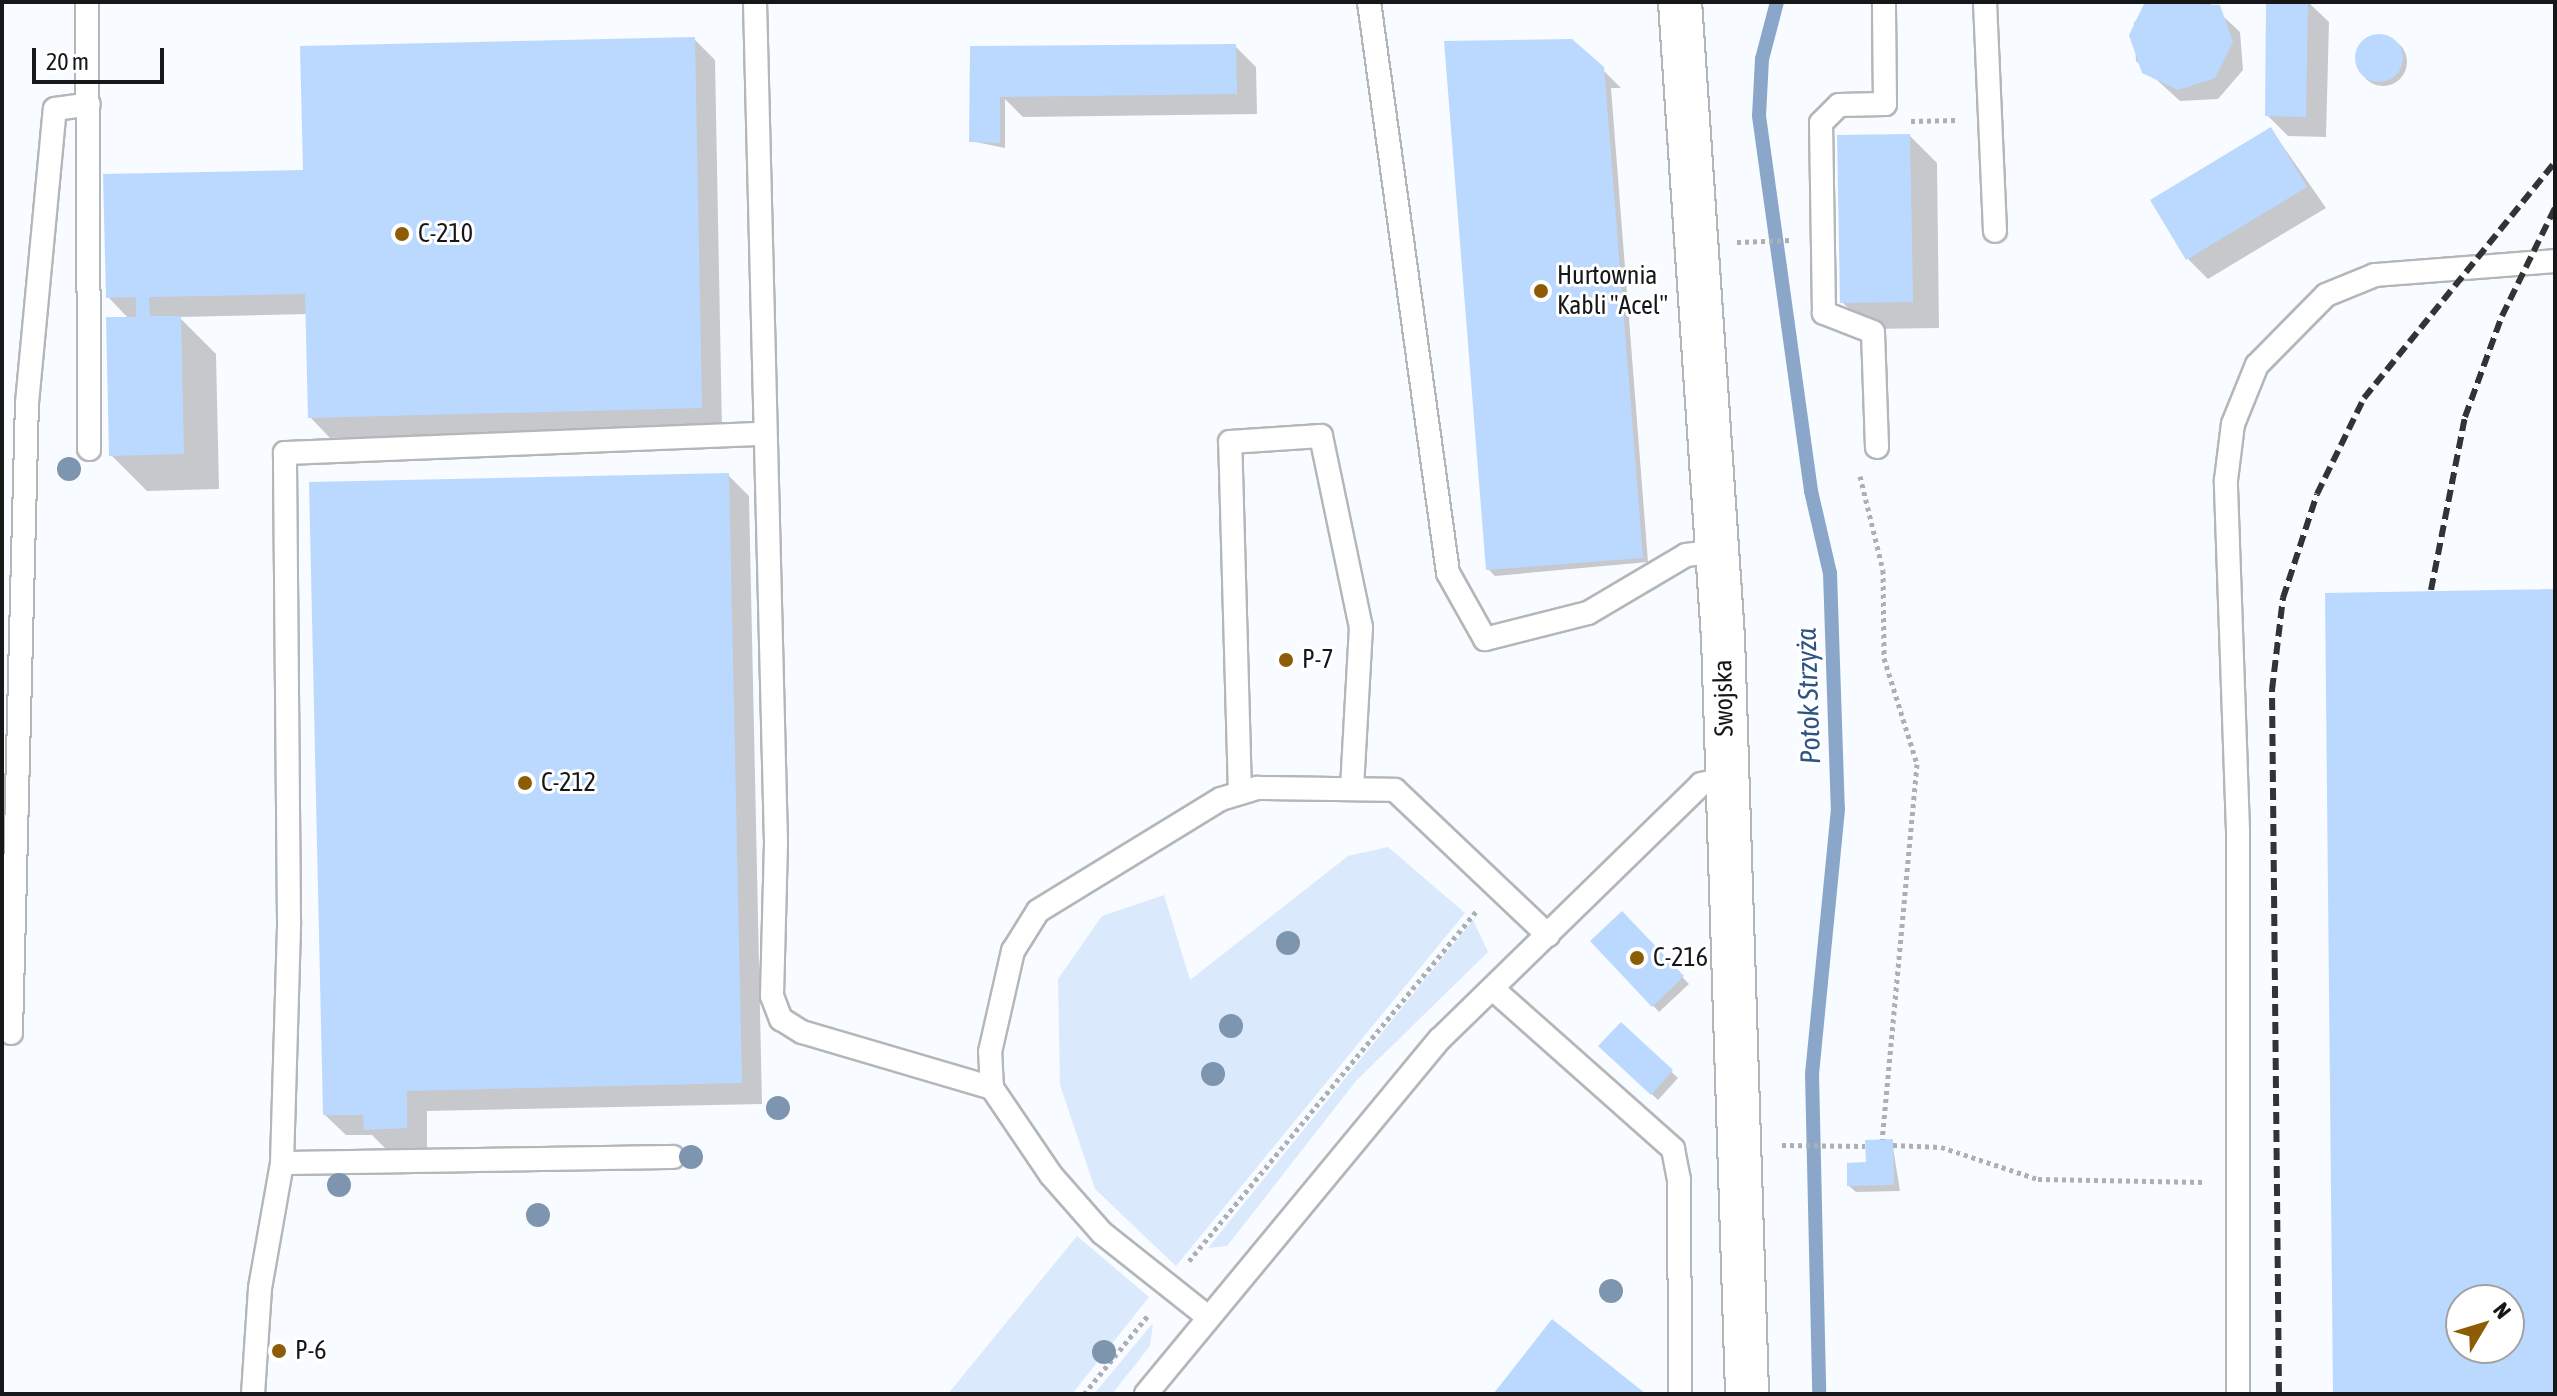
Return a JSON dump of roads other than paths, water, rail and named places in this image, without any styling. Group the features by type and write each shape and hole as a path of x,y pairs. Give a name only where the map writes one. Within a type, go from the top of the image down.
{"street":[{"name":"Swojska","path":"1680,2 1718,551 1747,1394"}],"lane":[{"path":"87,2 89,449"},
{"path":"755,2 776,843 772,996 781,1019 802,1032 992,1088"},
{"path":"1369,2 1448,573 1485,639 1588,613 1686,555 1718,551"},
{"path":"1877,447 1873,332 1824,313 1812,239 1821,123 1839,105 1885,104 1884,2"},
{"path":"1985,2 1995,231"},
{"path":"11,1033 35,307 55,109 89,104"},
{"path":"2238,1394 2238,831 2226,480 2233,424 2257,365 2326,295 2375,275 2555,261"},
{"path":"253,1394 260,1288 282,1163 289,921 285,453 765,434"},
{"path":"1240,793 1230,442 1321,436 1361,627 1352,789"},
{"path":"1146,1394 1332,1163 1493,989 1701,784 1725,779"},
{"path":"1208,1317 1102,1233 992,1088 990,1052 1013,951 1038,911 1240,793 1395,790 1503,887 1548,935"},
{"path":"1493,989 1673,1149 1679,1180 1680,1394"},
{"path":"282,1163 673,1157"}],"waterway":[{"name":"Potok Strzyża","path":"1777,2 1762,59 1759,116 1811,491 1830,573 1838,809 1812,1074 1819,1394"}],"railway":[{"path":"2279,1394 2272,690 2283,598 2317,494 2364,398 2555,162"},
{"path":"2431,590 2465,417 2502,316 2555,208"}],"place":[{"name":"C-210","path":"402,234"},
{"name":"Hurtownia Kabli \"Acel\"","path":"1541,291"},
{"name":"P-7","path":"1286,660"},
{"name":"C-212","path":"525,783"},
{"name":"C-216","path":"1637,958"},
{"name":"P-6","path":"279,1351"}]}
